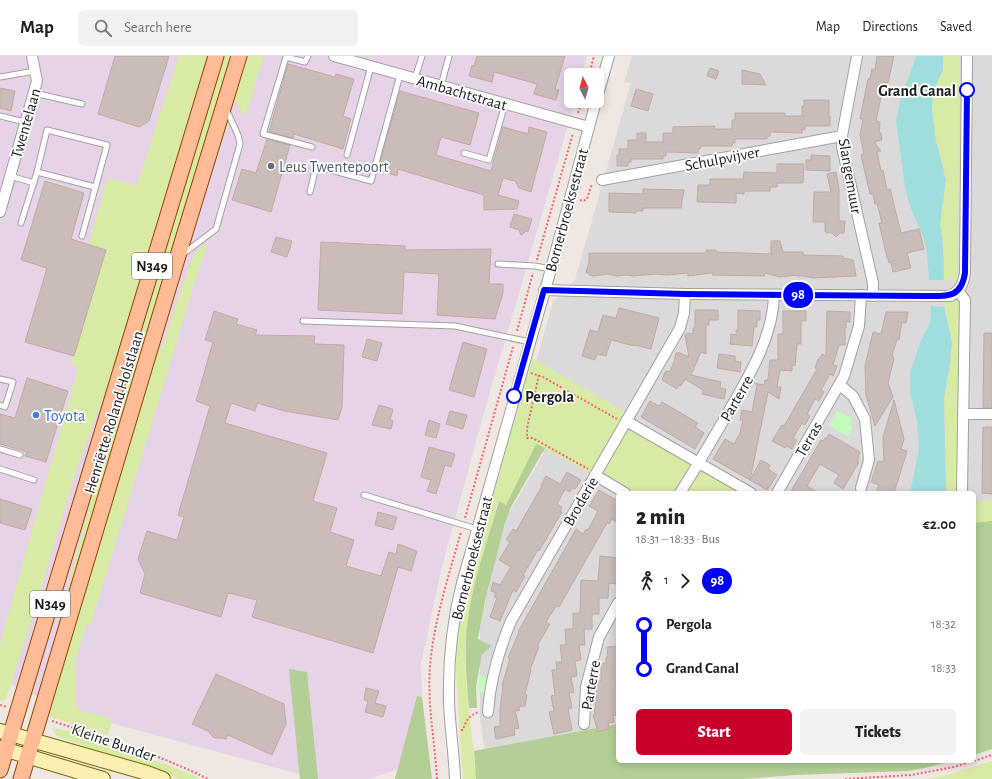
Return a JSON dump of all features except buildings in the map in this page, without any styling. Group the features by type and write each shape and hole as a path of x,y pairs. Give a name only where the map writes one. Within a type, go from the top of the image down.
{"main road":[{"name":"Henriëtte Roland Holstlaan","path":"0,770 6,732 216,56"},
{"name":"Henriëtte Roland Holstlaan","path":"21,779 177,259 240,56"},
{"name":"Kleine Bunder","path":"6,732 163,779"},
{"path":"3,749 103,779"}],"street":[{"name":"Twentelaan","path":"0,212 37,81 32,56"},
{"name":"Ambachtstraat","path":"334,56 589,127"},
{"path":"604,74 609,56"},
{"name":"Slangemuur","path":"857,56 842,136 842,147 873,283 873,296"},
{"path":"544,290 685,294 951,296 958,291 963,284 965,273 968,56"},
{"name":"Bornerbroeksestraat","path":"455,779 449,703 449,664 456,607 551,269 594,108"},
{"name":"Schulpvijver","path":"602,180 842,136"},
{"path":"958,291 965,300 962,490"},
{"name":"Broderie","path":"488,712 490,689 500,646 511,621 680,328 684,313 685,294"},
{"name":"Parterre","path":"681,491 752,371 770,327 774,309 774,295"},
{"name":"Terras","path":"778,491 840,385 849,363 859,326 861,296"},
{"path":"840,385 853,396 866,419 869,460 861,488"},
{"path":"963,414 992,414"},
{"path":"626,422 747,491"},
{"path":"595,474 622,491"},
{"name":"Parterre","path":"584,724 586,687 599,637 616,607"}],"lane":[{"path":"308,56 305,62 286,57 263,134 312,147"},
{"path":"415,78 422,56"},
{"path":"440,86 449,56"},
{"path":"347,155 371,66"},
{"path":"0,77 35,71"},
{"path":"310,192 316,166 371,180 400,75"},
{"path":"34,93 82,104"},
{"path":"464,153 489,160 505,104"},
{"path":"177,259 216,229 240,144 238,135 224,106"},
{"path":"0,116 25,122"},
{"path":"21,223 34,183 47,130 107,145 82,236"},
{"path":"37,172 95,187"},
{"path":"10,176 34,183"},
{"path":"498,264 551,269"},
{"path":"303,320 455,326 530,342"},
{"path":"0,379 13,382 6,407 0,406"},
{"path":"0,449 20,455"},
{"path":"0,469 34,480"},
{"path":"364,495 477,529"}],"path":[{"path":"591,68 594,56"},
{"path":"522,369 539,375 626,422"},
{"path":"539,375 527,428 527,438 532,438 538,441 595,474"},
{"name":"Kleine Bunder","path":"39,718 148,753 208,779"},
{"path":"976,760 992,755"},
{"path":"845,779 911,775 954,767 967,763"}],"shaded area":[{"path":"0,56 587,56 584,68 564,68 564,108 573,108 483,416 441,570 421,664 424,760 369,779 318,779 70,712 0,679"},
{"path":"632,56 992,56 992,658 976,661 976,491 616,491 616,730 486,757 480,719 480,626 496,554 508,515 544,453 515,436 553,302 575,280 631,83 624,82"}],"green space":[{"path":"179,56 209,56 131,315 104,396 78,464 31,622 6,699 3,701 0,700 0,644 72,390 78,367 71,364 95,288 78,282 107,179 137,185"},
{"path":"222,56 234,56 71,594 59,621 112,420"},
{"path":"245,56 264,56 245,116 233,97"},
{"path":"943,56 960,56 957,281 944,280 943,244 940,224 946,180 935,136 932,108 933,91 943,70"},
{"path":"209,242 199,268 91,624 87,624 75,661 76,706 80,710 112,719 108,735 47,716 149,370 163,344 188,269 196,252"},
{"path":"944,300 959,301 958,491 946,491 944,398 952,343"},
{"path":"532,358 625,412 590,473 536,444 506,505 498,501 479,570 468,622 465,657 476,779 463,779 456,671 458,621"},
{"path":"837,411 852,418 849,424 853,427 848,436 829,426"},
{"path":"631,431 636,431 689,463 690,469 677,491 630,491 605,477 603,470 623,436"},
{"path":"536,444 545,448 511,507 505,523 485,601 478,639 492,646 482,654 476,687 477,708 469,708 466,666 467,623 478,570 499,501 506,505"},
{"path":"707,473 738,491 688,491 697,475"},
{"path":"992,500 992,521 976,523 976,501"},
{"path":"992,521 992,749 976,754 976,523"},
{"path":"289,669 307,672 318,779 300,779"},
{"path":"480,676 488,677 485,693 477,691"},
{"path":"417,696 422,697 432,779 395,779"},
{"path":"616,724 616,763 945,763 907,771 796,775 743,779 476,779 474,751"},
{"path":"52,728 84,736 170,766 202,779 181,779 64,739 56,735"},
{"path":"992,761 992,779 927,779 944,776"}],"water":[{"path":"916,56 943,56 943,70 933,91 932,108 935,136 946,180 940,224 943,244 944,280 929,280 927,252 923,237 910,206 905,187 896,121 900,101"},
{"path":"931,306 944,307 952,343 944,398 946,491 910,491 919,450 917,421 910,392 910,373 921,340 930,323"}],"bus line":[{"name":"98","path":"514,396 544,290 685,294 951,296 958,291 963,284 965,273 967,90"}],"place":[{"name":"Grand Canal","path":"967,90"},
{"name":"Leus Twentepoort","path":"271,166"},
{"name":"Pergola","path":"514,396"},
{"name":"Toyota","path":"36,415"}]}
